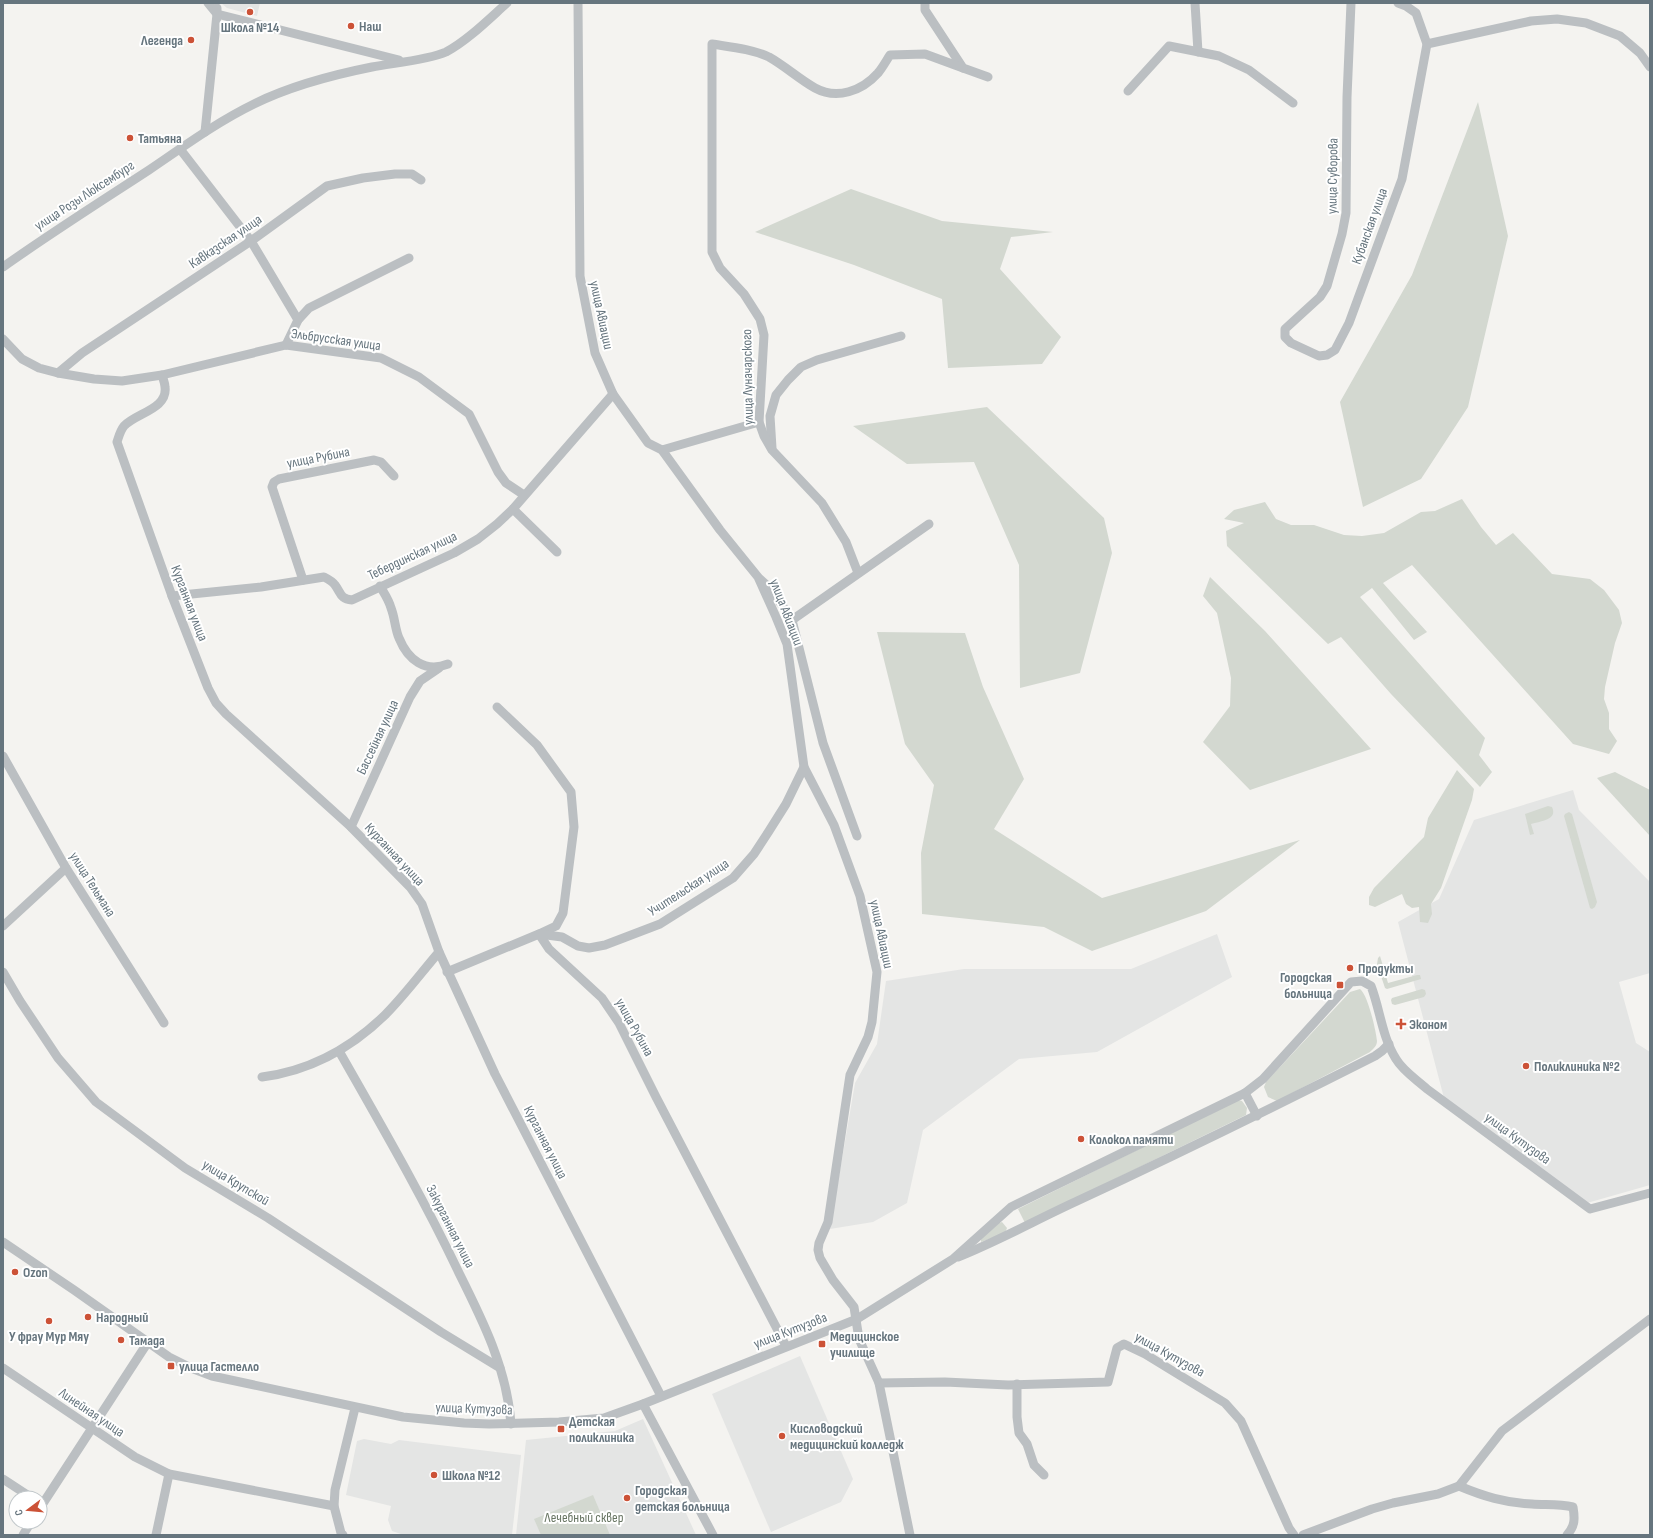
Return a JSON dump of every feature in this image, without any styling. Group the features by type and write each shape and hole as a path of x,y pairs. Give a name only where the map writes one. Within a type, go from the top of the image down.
{"street":[{"path":"208,3 217,14 402,61"},
{"path":"205,132 217,14 216,3"},
{"name":"улица Розы Люксембург","path":"3,267 205,132 254,104 288,90 332,76 402,61 429,57 444,52 455,46 507,3"},
{"name":"улица Авиации","path":"578,3 580,276 595,353 613,394 648,443 662,450 720,530 758,577 771,589 792,620 823,743 857,836"},
{"path":"1195,3 1198,52"},
{"name":"улица Суворова","path":"1285,329 1320,297 1327,286 1342,234 1346,213 1347,105 1351,3"},
{"name":"Кубанская улица","path":"1285,329 1285,337 1291,343 1319,356 1328,355 1335,350 1349,323 1402,179 1422,78 1427,44 1416,13 1406,6 1398,3"},
{"path":"925,6 963,68 988,77"},
{"path":"1427,44 1531,21 1557,19 1586,23 1620,36 1640,53 1650,67"},
{"name":"улица Луначарского","path":"858,573 846,542 822,503 772,450 764,436 759,422 764,335 760,319 744,294 720,268 712,252 712,44 741,49 768,57 816,88 832,94 849,92 865,84 878,73 890,55 925,54 963,68"},
{"path":"1128,91 1169,46 1219,56 1249,70 1293,103"},
{"path":"180,149 251,241 298,320"},
{"name":"Кавказская улица","path":"58,373 82,352 251,241 327,186 363,178 395,174 412,174 421,180"},
{"path":"286,345 298,320 309,308 409,258"},
{"path":"772,450 770,416 776,395 801,367 817,360 901,336"},
{"name":"Эльбрусская улица","path":"3,339 22,359 39,368 94,379 122,381 162,375 286,345 381,358 419,377 468,414 498,472 506,483 524,495"},
{"name":"Курганная улица","path":"162,375 165,388 164,398 157,405 125,424 119,432 117,442 172,596 208,688 216,703 351,827 410,887 422,904 447,972 495,1074 661,1396"},
{"name":"Тебердинская улица","path":"172,596 261,587 324,577 335,584 341,596 352,600 454,553 478,539 513,509 613,394"},
{"path":"662,450 759,422"},
{"name":"улица Рубина","path":"302,580 272,487 274,482 279,479 374,460 381,462 394,476"},
{"path":"513,509 557,552"},
{"path":"792,620 929,524"},
{"name":"улица Авиации","path":"758,577 787,644 804,767 834,825 860,896 877,972 872,1022 868,1038 850,1075 828,1222 819,1243 818,1250 820,1258 833,1280 854,1307 859,1339 879,1383 910,1535"},
{"name":"Бассейная улица","path":"351,827 410,698 420,681 444,666 429,668 419,664 408,654 399,639 391,608 380,586"},
{"path":"497,707 537,744 571,792 574,827 563,913 556,926 539,934"},
{"name":"улица Тельмана","path":"3,756 66,868 164,1023"},
{"name":"Учительская улица","path":"447,972 539,934 562,937 578,946 589,948 605,945 660,924 733,878 754,854 786,804 804,767"},
{"path":"3,926 66,868"},
{"name":"улица Рубина","path":"539,934 549,949 602,998 619,1023 786,1346"},
{"path":"262,1077 284,1074 339,1051 385,1015 439,952"},
{"name":"улица Крупской","path":"3,972 58,1058 96,1102 186,1168 268,1218 441,1332 500,1368"},
{"name":"улица Кутузова","path":"3,1242 169,1357 190,1368 212,1376 403,1418 464,1423 511,1424 604,1418 857,1319 953,1259 1011,1207 1245,1093 1263,1079 1351,982 1362,981 1370,986 1379,1008 1388,1044 1396,1059 1405,1070 1427,1089 1590,1208 1650,1193"},
{"name":"улица Кутузова","path":"953,1259 986,1246 1257,1116 1375,1056 1388,1044"},
{"name":"Закурганная улица","path":"339,1051 432,1216 488,1332 500,1368 511,1424"},
{"path":"1245,1093 1257,1116"},
{"path":"1303,1535 1372,1509 1438,1494 1459,1486 1502,1431 1650,1319"},
{"path":"48,1495 148,1342"},
{"name":"улица Кутузова","path":"879,1383 945,1382 1017,1384 1108,1382 1117,1348 1124,1344 1144,1354 1225,1403 1241,1421 1286,1521 1294,1535"},
{"name":"Линейная улица","path":"3,1368 135,1458 169,1474 334,1506"},
{"path":"1017,1384 1017,1417 1019,1433 1027,1444 1034,1465 1044,1475"},
{"path":"643,1404 712,1535"},
{"path":"343,1535 341,1533 334,1506 335,1490 355,1408"},
{"path":"156,1535 169,1474"},
{"path":"3,1479 20,1490"},
{"path":"1459,1486 1484,1497 1514,1502 1564,1505 1573,1508 1575,1519 1573,1528 1567,1535"}],"shaded area":[{"name":"Школа №14","path":"221,3 260,3 257,16 227,8"},
{"path":"1573,790 1579,810 1650,882 1650,973 1619,982 1636,1043 1650,1052 1650,1185 1587,1203 1444,1098 1398,922 1439,899 1474,820"},
{"path":"1217,934 1232,977 1097,1052 1019,1059 923,1130 907,1203 873,1222 830,1229 855,1083 877,1044 886,981 964,969 1131,969"},
{"name":"Кисловодский медицинский колледж","path":"800,1356 853,1479 841,1502 771,1532 712,1394"},
{"path":"643,1419 696,1535 516,1535 526,1440 615,1431"},
{"name":"Школа №12","path":"364,1439 391,1444 399,1440 521,1455 512,1535 404,1535 392,1531 388,1520 391,1506 346,1495 357,1441"}],"green space":[{"path":"1478,102 1508,236 1468,407 1421,479 1363,507 1340,402 1412,275"},
{"path":"851,189 942,221 1053,232 1011,237 1000,269 1061,337 1042,364 948,368 942,299 854,265 755,232"},
{"path":"987,407 1104,518 1112,553 1080,673 1020,688 1019,565 974,462 907,464 853,426"},
{"path":"1462,499 1481,527 1496,545 1513,533 1552,574 1590,579 1604,590 1619,610 1622,623 1615,643 1605,687 1604,699 1609,713 1609,729 1617,741 1609,754 1573,744 1412,565 1383,583 1427,632 1414,640 1372,588 1360,597 1485,738 1479,755 1492,772 1480,787 1391,694 1341,637 1328,644 1227,546 1226,531 1244,523 1224,519 1234,510 1265,502 1276,519 1291,525 1314,525 1344,535 1362,536 1384,533 1421,512 1435,511"},
{"path":"1210,577 1265,631 1371,749 1250,790 1203,742 1230,706 1231,678 1217,613 1203,596"},
{"path":"877,632 965,633 983,687 1024,779 994,829 1102,898 1300,840 1206,911 1092,951 1044,927 922,914 921,853 934,785 905,744"},
{"path":"1457,770 1474,789 1472,800 1441,888 1431,904 1432,914 1428,923 1420,922 1419,907 1412,908 1406,904 1402,894 1375,907 1369,905 1369,897 1374,888 1424,837 1428,818"},
{"path":"1615,772 1650,790 1650,836 1597,778"},
{"path":"1548,806 1552,807 1553,815 1544,821 1531,824 1534,834 1530,835 1525,814"},
{"path":"1569,812 1572,814 1597,902 1595,907 1592,909 1590,908 1564,816"},
{"path":"1380,956 1388,983 1417,975 1420,975 1421,979 1387,989 1385,988 1377,964"},
{"path":"1360,989 1369,1005 1377,1041 1375,1047 1370,1052 1277,1101 1268,1097 1264,1087 1266,1082 1350,992"},
{"path":"1422,989 1425,990 1426,994 1424,997 1395,1005 1392,1004 1392,998"},
{"path":"1238,1100 1242,1101 1247,1108 1246,1115 1025,1223 1018,1209"},
{"path":"1002,1222 1007,1228 1005,1233 981,1242 981,1239"},
{"name":"Лечебный сквер","path":"593,1495 610,1535 541,1535 534,1519"}],"place":[{"name":"Школа №14","path":"250,12"},
{"name":"Наш","path":"351,26"},
{"name":"Легенда","path":"191,40"},
{"name":"Татьяна","path":"130,138"},
{"name":"Продукты","path":"1350,968"},
{"name":"Городская больница","path":"1340,985"},
{"name":"Эконом","path":"1401,1024"},
{"name":"Поликлиника №2","path":"1526,1066"},
{"name":"Колокол памяти","path":"1081,1139"},
{"name":"Ozon","path":"15,1272"},
{"name":"Народный","path":"88,1317"},
{"name":"У фрау Мур Мяу","path":"49,1321"},
{"name":"Тамада","path":"121,1340"},
{"name":"Медицинское училище","path":"822,1344"},
{"name":"улица Гастелло","path":"171,1366"},
{"name":"Детская поликлиника","path":"561,1429"},
{"name":"Кисловодский медицинский колледж","path":"782,1436"},
{"name":"Школа №12","path":"434,1475"},
{"name":"Городская детская больница","path":"627,1498"}]}
